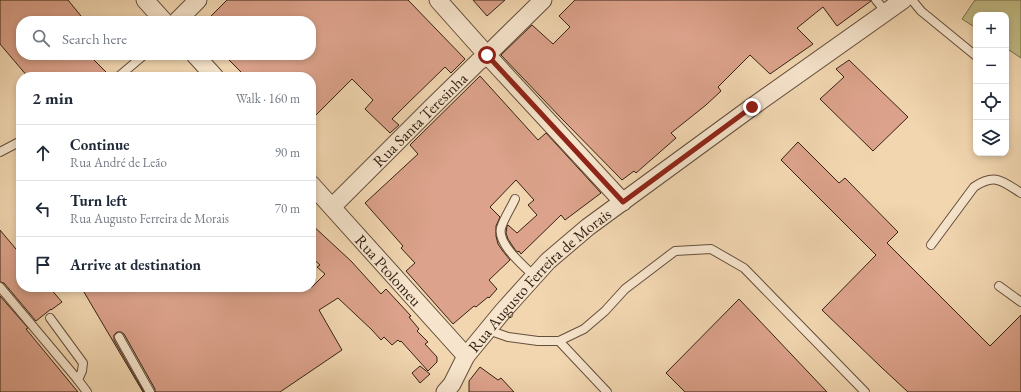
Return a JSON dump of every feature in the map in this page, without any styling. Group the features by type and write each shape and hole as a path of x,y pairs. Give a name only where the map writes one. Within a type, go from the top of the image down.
{"street":[{"path":"145,0 159,16"},
{"path":"182,16 198,0"},
{"path":"438,0 623,202"},
{"name":"Rua Santa Teresinha","path":"332,207 432,107 543,0"},
{"name":"Rua Augusto Ferreira de Morais","path":"451,389 466,356 548,261 588,226 752,107 881,6 903,0"},
{"path":"200,60 210,72"},
{"name":"Rua Ptolomeu","path":"316,189 466,356"}],"lane":[{"path":"912,0 921,11 973,54"},
{"path":"124,72 138,60"},
{"path":"0,152 16,144"},
{"path":"931,245 974,187 982,182 999,180 1021,193"},
{"path":"515,199 501,229 502,238 507,248 534,276"},
{"path":"488,330 508,337 538,341 559,341 584,329 605,311 625,289 675,250 711,249 744,268 865,392"},
{"path":"999,286 1021,302"},
{"path":"0,287 87,392"},
{"path":"50,318 83,363 82,371 78,380"},
{"path":"119,337 150,392"},
{"path":"559,341 608,392"}],"shaded area":[{"path":"975,0 1021,0 1021,58 1009,50 1009,12 973,12 973,26 962,19"}],"building":[{"path":"0,0 68,0 81,16 16,16 16,60 94,60 106,72 24,72 0,44"},
{"path":"227,0 408,0 465,59 451,73 445,67 404,107 392,119 399,125 390,133 365,109 373,100 352,79 316,115 316,72 241,72 229,60 316,60 316,16 211,16"},
{"path":"473,0 505,0 487,16"},
{"path":"575,0 871,1 837,26 823,7 797,28 813,44 770,74 750,55 718,87 721,91 671,133 676,138 636,173 634,171 622,180 501,55 532,25 553,44 570,27 559,16"},
{"path":"849,60 908,117 873,151 820,99 844,77 836,69"},
{"path":"480,76 538,140 546,133 601,193 565,220 561,215 521,254 519,251 516,251 508,239 506,233 507,226 508,225 517,233 537,215 528,205 534,200 516,180 490,207 500,217 496,226 496,236 498,244 510,260 489,280 497,289 489,298 488,297 476,307 474,306 453,324 406,271 415,263 401,248 403,246 365,203 418,154 410,145"},
{"path":"798,142 839,183 845,178 898,232 887,243 990,346 1021,315 1021,392 908,392 822,310 876,255 781,160"},
{"path":"316,229 351,261 381,294 386,289 411,316 409,317 419,329 417,331 428,342 425,344 437,357 437,362 428,371 401,341 400,342 398,340 392,345 384,337 381,340 338,298 319,310 342,350 280,392 155,392 155,389 124,334 117,332 114,335 114,340 143,392 84,292 316,292 316,283 325,274 317,267 320,265 316,261"},
{"path":"0,230 16,249 16,292 53,292 62,302 36,321 4,283 0,282"},
{"path":"0,296 28,328 26,329 78,392 0,392"},
{"path":"739,299 827,392 685,392 666,373"},
{"path":"420,366 430,374 420,383 412,373"},
{"path":"480,367 498,380 501,378 514,392 469,392 469,381"}],"route":[{"path":"487,55 623,202 752,107"}]}
